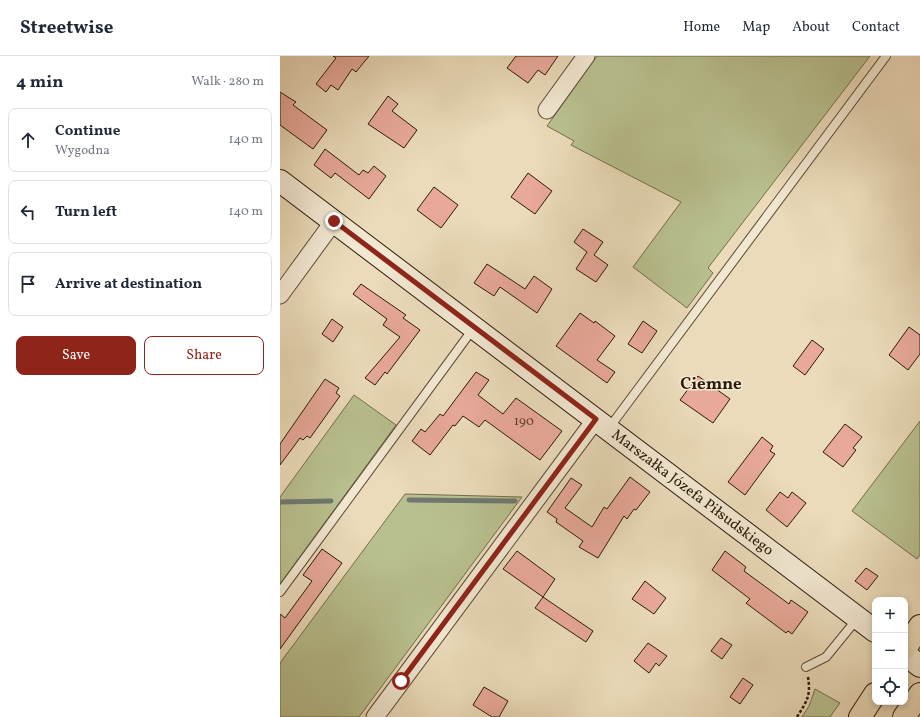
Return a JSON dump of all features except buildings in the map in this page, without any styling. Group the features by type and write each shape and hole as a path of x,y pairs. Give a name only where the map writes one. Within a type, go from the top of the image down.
{"highway":[{"path":"908,644 920,626"},
{"path":"904,717 920,694"}],"street":[{"path":"547,110 586,56"},
{"name":"Marszałka Józefa Piłsudskiego","path":"280,181 872,629"},
{"path":"280,295 334,221"},
{"path":"375,717 602,424"},
{"path":"908,656 920,666"}],"lane":[{"path":"602,424 886,56"},
{"path":"280,592 473,328"},
{"path":"806,666 826,657 857,618"}],"path":[{"path":"797,717 806,704 810,690 806,666"}],"green space":[{"path":"597,56 870,56 708,268 713,273 687,308 633,267 681,202 571,145 574,141 547,126"},
{"path":"354,395 396,425 280,584 280,497"},
{"path":"920,421 920,555 917,559 852,511"},
{"path":"405,494 522,497 359,717 280,717 280,663"},
{"path":"815,689 840,703 830,717 802,717 809,706"}],"waterway":[{"path":"409,500 515,501"},
{"path":"280,502 331,501"}],"district":[{"name":"Ciemne","path":"711,384"}],"route":[{"path":"334,221 473,328 596,419 401,681"}]}
